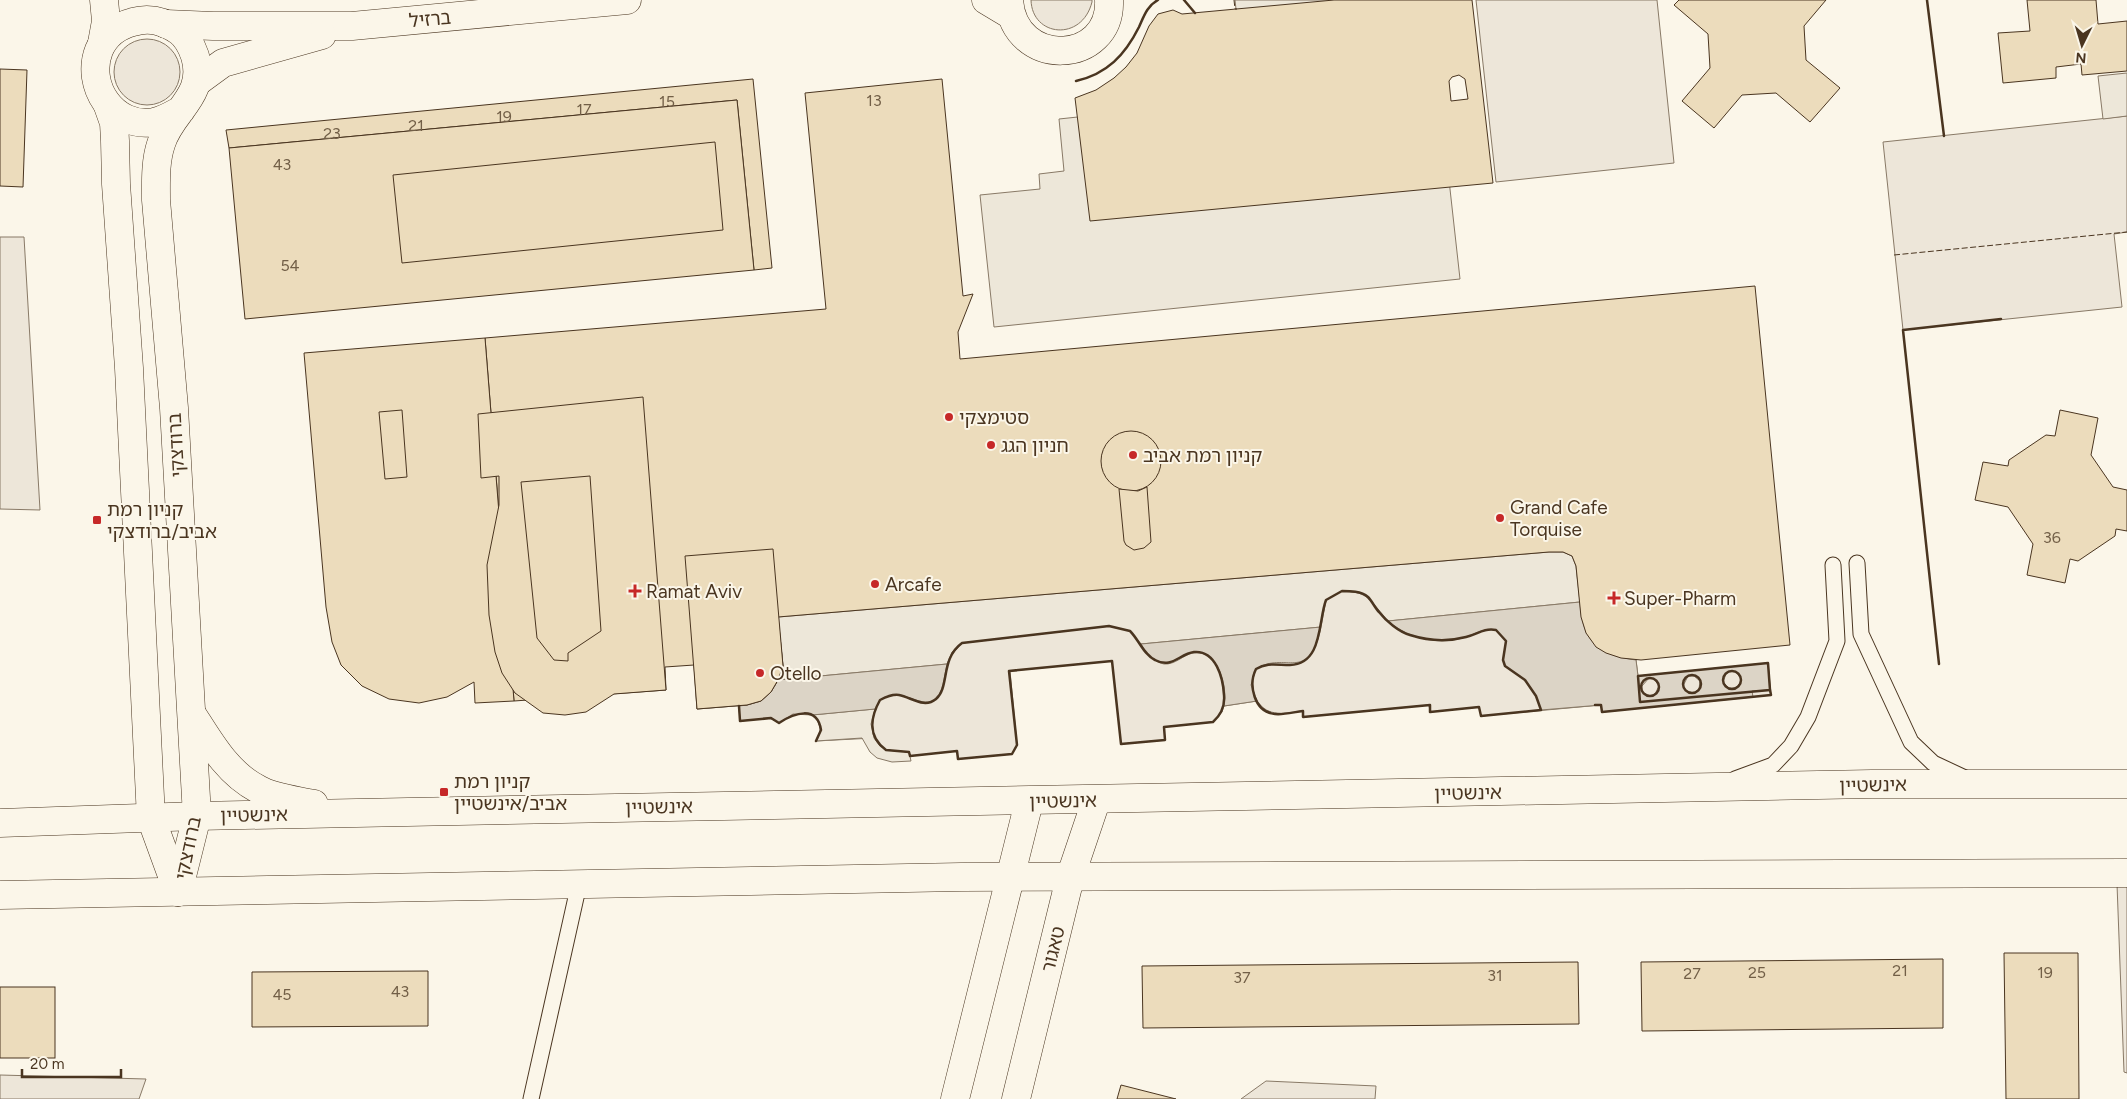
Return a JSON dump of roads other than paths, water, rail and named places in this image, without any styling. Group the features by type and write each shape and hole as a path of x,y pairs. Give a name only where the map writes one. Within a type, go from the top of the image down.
{"street":[{"path":"102,43 113,31 127,23 156,15 182,33 192,47 198,65 197,82 191,97 181,110 167,118 144,122 120,116 108,106 99,92 94,76 96,58 102,43 106,22 104,0"},
{"name":"ברזיל","path":"156,15 212,26 352,26 627,0"},
{"path":"986,0 1010,8 1023,37 1036,46 1051,51 1068,51 1083,46 1096,36 1105,22 1111,2"},
{"name":"ברזיל","path":"197,82 223,63 352,26"},
{"name":"ברודצקי","path":"108,106 114,123 116,184 129,368 151,818 178,892"},
{"name":"ברודצקי","path":"178,892 197,816 174,408 156,200 156,168 160,145 166,129 181,110"},
{"path":"191,713 226,764 242,779 259,790 357,813"},
{"name":"אינשטיין","path":"0,823 197,816 965,801 1096,801 1975,784 2127,784"},
{"name":"טאגור","path":"1016,1099 1070,878 1096,801"},
{"path":"955,1099 1029,802"},
{"path":"0,895 1011,878 2127,873"}],"lane":[{"path":"1857,563 1861,634 1911,742 1933,763 1975,784"},
{"path":"1708,788 1773,765 1791,746 1808,717 1837,641 1832,564"},
{"path":"531,1099 579,884"}],"place":[{"name":"סטימצקי","path":"949,417"},
{"name":"חניון הגג","path":"991,445"},
{"name":"קניון רמת אביב","path":"1133,455"},
{"name":"Grand Cafe Torquise","path":"1500,518"},
{"name":"קניון רמת אביב/ברודצקי","path":"97,520"},
{"name":"Arcafe","path":"875,584"},
{"name":"Ramat Aviv","path":"635,591"},
{"name":"Super-Pharm","path":"1614,598"},
{"name":"Otello","path":"760,673"},
{"name":"קניון רמת אביב/אינשטיין","path":"444,792"}]}
